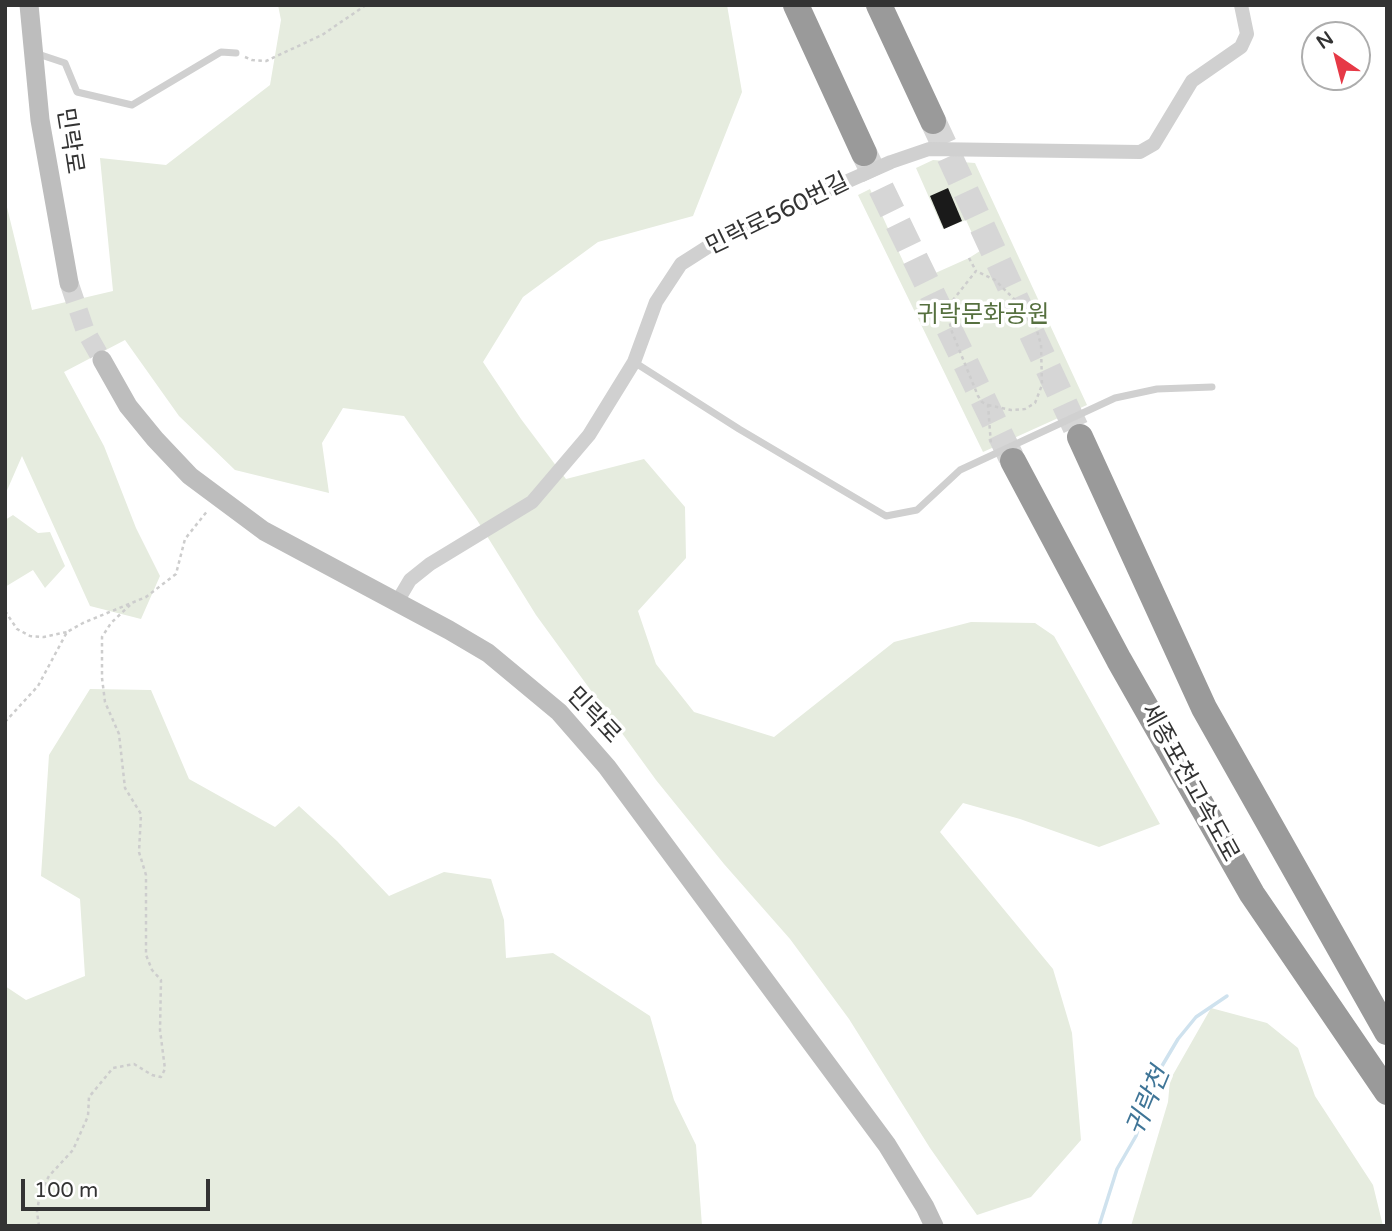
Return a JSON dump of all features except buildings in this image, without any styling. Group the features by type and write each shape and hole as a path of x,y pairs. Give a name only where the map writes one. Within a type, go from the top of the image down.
{"highway":[{"path":"796,5 864,153"},
{"path":"879,5 933,121"},
{"name":"세종포천고속도로","path":"1080,437 1204,708 1387,1031"},
{"name":"세종포천고속도로","path":"1002,458 1252,894 1387,1092"}],"main road":[{"name":"민락로","path":"29,5 40,120 69,284"},
{"name":"민락로","path":"102,360 128,405 190,476 264,531 488,653 559,712 607,767 887,1145 934,1226"}],"street":[{"name":"민락로560번길","path":"397,602 410,580 430,564 532,502 589,435 634,362 656,302 681,264 728,234 878,168 929,149 1140,152 1154,144 1192,81 1241,47 1247,34 1241,5"}],"lane":[{"path":"34,53 65,63 77,92 132,105 221,52 236,53"},
{"path":"634,362 738,429 886,516 917,510 960,470 1002,458 1115,398 1157,389 1212,387"}],"path":[{"path":"236,53 252,61 266,61 322,34 366,5"},
{"path":"969,258 976,271 995,280 1024,309 1036,327 1041,345 1042,385 1035,403 1025,409 1011,410 982,402 951,332 949,305 976,271"},
{"path":"988,405 1002,458"},
{"path":"5,611 17,629 30,636 44,637 67,632 146,597 176,574 185,539 218,497"},
{"path":"39,1226 37,1212 40,1193 49,1176 73,1150 88,1116 89,1097 113,1068 134,1064 152,1075 162,1077 165,1069 160,1030 161,980 152,970 146,955 146,875 139,852 141,814 125,788 119,734 105,702 102,678 102,637 111,623 130,605"},
{"path":"5,722 38,686 67,632"}],"green space":[{"path":"278,5 727,5 742,92 693,216 598,242 523,297 483,362 566,479 644,459 685,507 686,558 638,611 656,664 694,712 774,737 894,642 971,622 1035,623 1054,636 1160,824 1099,847 1020,819 963,803 940,832 1053,969 1072,1033 1081,1140 1031,1197 977,1215 930,1148 849,1019 790,939 724,864 656,780 536,615 477,520 404,416 343,408 322,443 329,493 235,470 179,416 125,340 64,372 104,446 136,528 160,576 141,619 90,606 22,456 5,495 5,199 32,310 113,291 100,158 166,165 270,85 281,20"},
{"name":"귀락문화공원","path":"933,160 975,163 1087,405 983,452 858,195 870,189 913,283 969,258 980,251 966,220 943,229 916,168"},
{"path":"13,515 38,533 50,532 65,566 45,588 33,570 5,587 5,520"},
{"path":"90,689 151,690 189,779 275,827 299,806 337,841 389,896 444,872 491,879 504,920 506,958 553,953 650,1016 674,1100 696,1145 702,1226 5,1226 5,986 26,1000 85,976 80,899 41,876 49,755"},
{"path":"1211,1008 1267,1023 1298,1048 1315,1096 1373,1185 1383,1226 1131,1226 1168,1102 1170,1080"}],"waterway":[{"name":"귀락천","path":"1099,1226 1117,1169 1136,1136 1156,1076 1178,1039 1196,1017 1227,996"}],"tunnel":[{"path":"933,121 1080,437"},
{"path":"864,153 1013,461"},
{"path":"69,283 85,330 102,360"}]}
